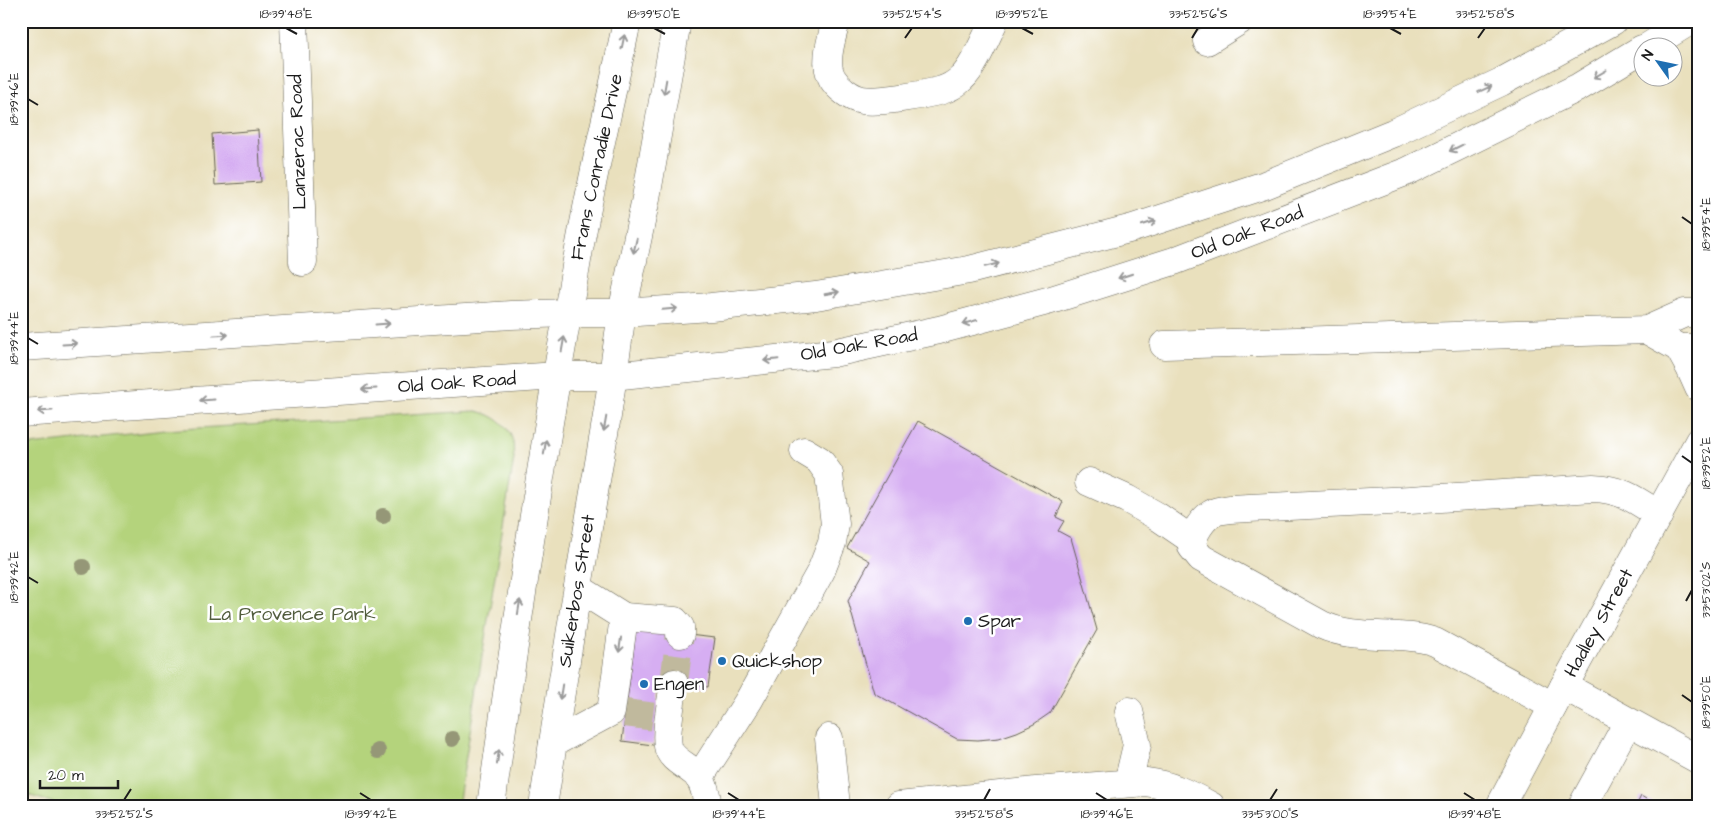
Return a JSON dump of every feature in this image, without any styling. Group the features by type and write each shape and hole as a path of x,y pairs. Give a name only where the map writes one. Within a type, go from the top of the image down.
{"street":[{"name":"Lanzerac Road","path":"294,21 303,262"},
{"name":"Frans Conradie Drive","path":"557,376 575,271 627,21"},
{"path":"622,313 646,198 677,21"},
{"path":"836,21 829,60 832,77 837,85 854,98 870,100 908,97 939,91 956,83 966,74 994,21"},
{"path":"1207,41 1239,21"},
{"name":"Old Oak Road","path":"21,347 568,313 622,313 710,307 816,296 950,274 1134,228 1265,185 1394,133 1501,82 1612,21"},
{"name":"Old Oak Road","path":"1661,38 1690,21"},
{"name":"Old Oak Road","path":"21,413 557,376 612,376 833,354 939,330 1061,297 1174,261 1408,171 1578,87 1632,55"},
{"name":"Suikerbos Street","path":"543,806 622,313"},
{"path":"1164,345 1647,330 1684,313 1699,313"},
{"path":"1647,330 1683,346 1699,388"},
{"path":"491,806 512,656 557,376"},
{"name":"Hadley Street","path":"1500,806 1558,696 1699,441"},
{"path":"699,778 758,686 821,571 832,543 835,524 830,474 819,460 804,451"},
{"path":"1089,482 1127,499 1158,516 1192,540"},
{"path":"1659,515 1628,495 1611,490 1593,488 1230,509 1216,511 1209,515 1202,522 1192,540 1192,547 1201,558 1327,627 1349,632 1426,639 1446,647 1522,689 1558,696 1628,722 1699,760"},
{"path":"578,588 624,617 675,621 680,627 680,634"},
{"path":"553,743 618,712 624,617"},
{"path":"674,683 662,718 668,746 672,754 687,765 699,778 704,788 708,806"},
{"path":"1128,783 1137,745 1129,712"},
{"path":"1582,806 1628,722"},
{"path":"830,738 836,806"},
{"path":"899,806 1146,782 1170,786 1211,806"}],"green space":[{"name":"La Provence Park","path":"476,411 494,417 504,425 513,442 514,458 458,806 64,806 21,793 21,446 166,430"}],"building":[{"path":"258,130 261,182 215,185 212,134"},
{"path":"918,421 1063,502 1056,517 1064,521 1058,531 1071,538 1097,630 1050,713 1034,724 999,738 957,739 874,693 848,601 870,561 847,548"},
{"path":"636,629 715,638 708,687 661,681 653,745 622,741"},
{"path":"1641,796 1658,806 1636,806"}],"tunnel":[{"path":"674,683 680,634"},
{"path":"625,713 656,717"}],"place":[{"name":"Spar","path":"968,621"},
{"name":"Quickshop","path":"722,661"},
{"name":"Engen","path":"644,684"}]}
